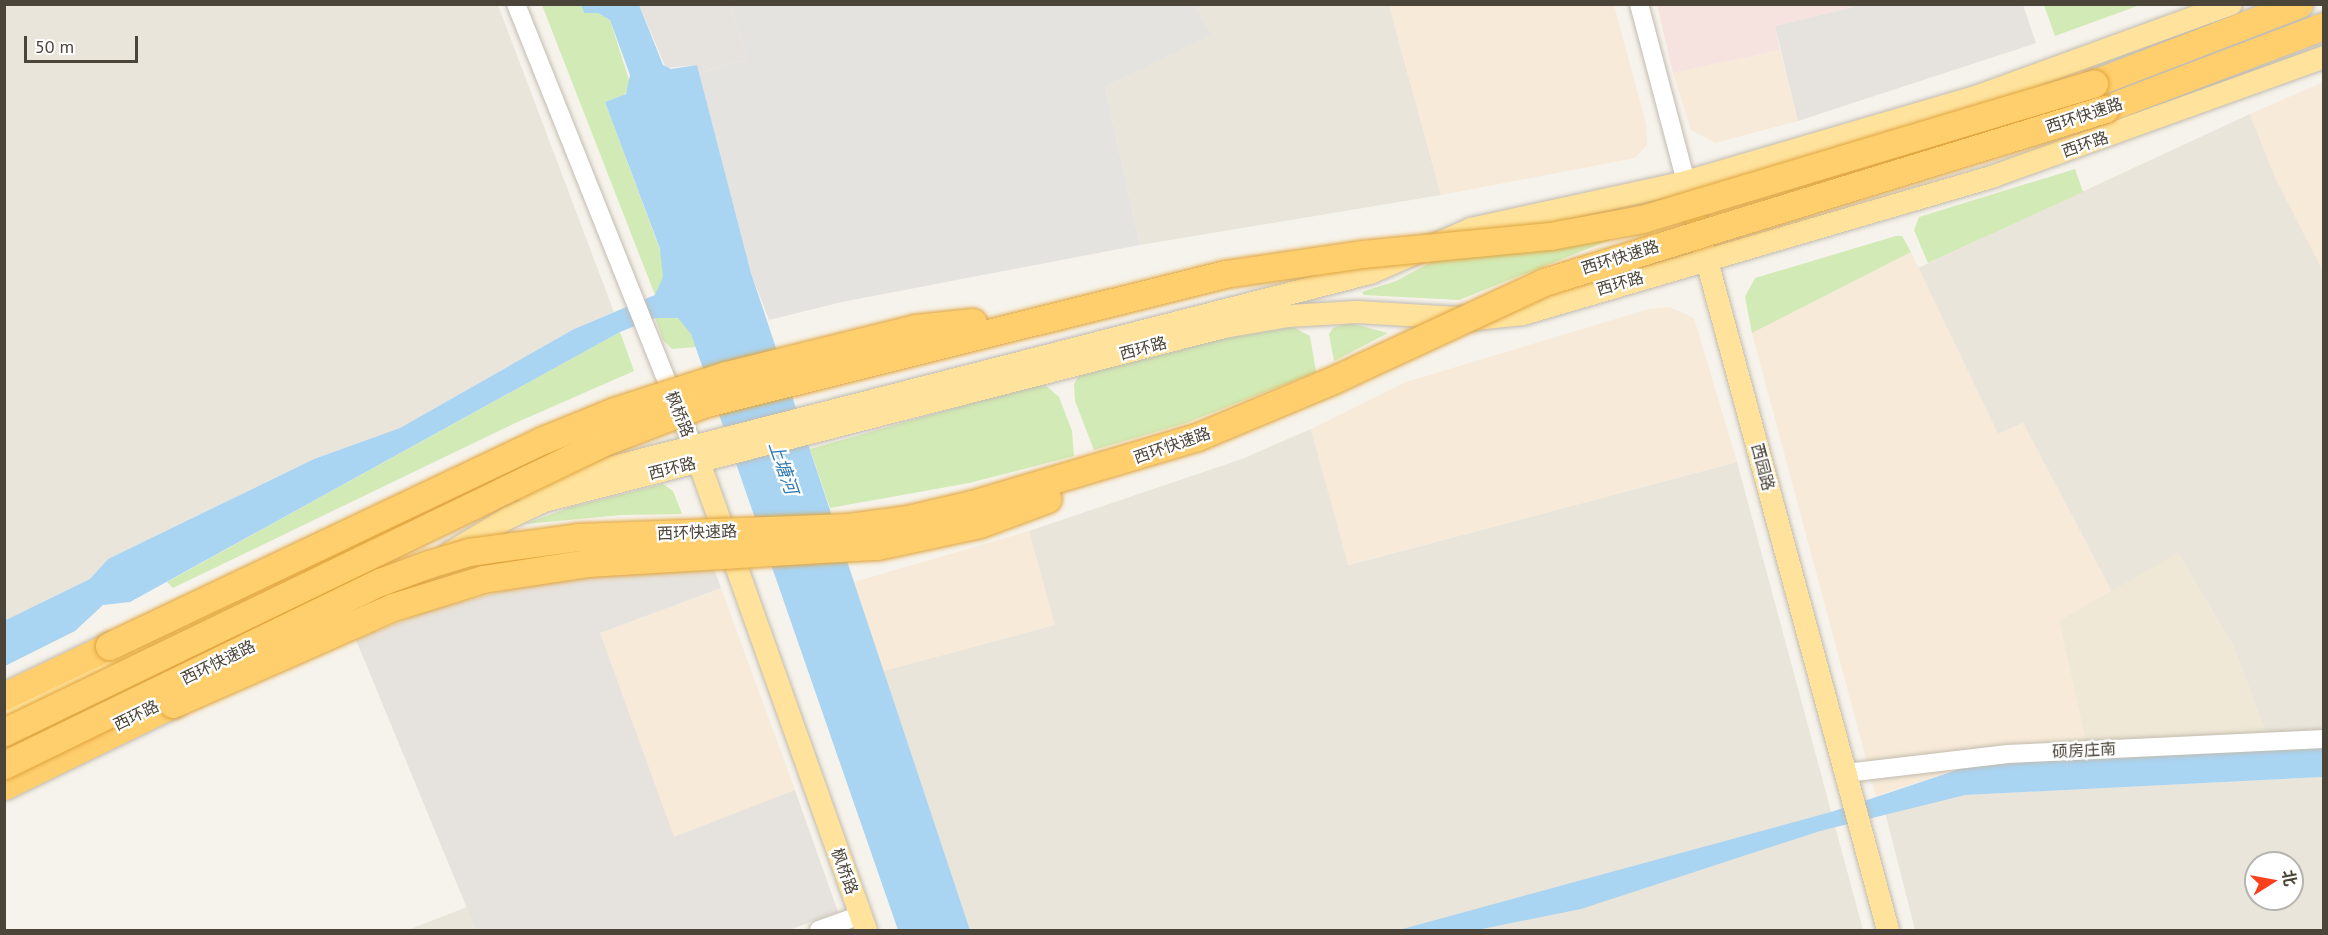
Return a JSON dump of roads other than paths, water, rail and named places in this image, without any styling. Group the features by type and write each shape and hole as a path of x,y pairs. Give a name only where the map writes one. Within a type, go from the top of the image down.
{"highway":[{"name":"西环快速路","path":"4,732 407,535 659,419 766,387 1064,313 1285,263 1550,236 1632,221 2094,83 2299,4"},
{"name":"西环快速路","path":"4,765 380,582 469,552 578,537 801,530 908,519 1138,457 1275,406 1544,282 2105,109 2324,26"},
{"path":"4,696 543,440 657,396 916,328 1064,313"},
{"path":"4,786 173,704 393,607 463,584 587,563 809,553 925,539 1029,506 1138,457"}],"main road":[{"name":"西环路","path":"823,423 1370,273 1471,229 1686,182 1981,95 2231,4"},
{"name":"西环路","path":"4,713 360,542 520,491 696,454 1224,327 1288,316 1357,312 1507,317 1994,176 2324,57"},
{"name":"西园路","path":"1686,182 1888,930"},
{"name":"西环路","path":"4,778 383,596 535,504 696,454"},
{"name":"枫桥路","path":"696,454 864,923"}],"street":[{"name":"枫桥路","path":"516,4 696,454"},
{"name":"西园路","path":"1639,4 1686,182"},
{"name":"硕房庄南","path":"1846,773 2008,754 2324,739"},
{"path":"819,930 864,923"}],"water":[{"name":"上塘河","path":"581,5 639,5 663,65 671,69 697,65 751,273 970,930 898,930 691,334 678,318 655,318 620,332 130,602 103,605 75,631 5,666 4,621 90,579 108,559 314,459 400,428 574,329 655,295 663,277 660,249 605,102 626,94 630,75 610,20 598,13 584,13"},
{"path":"2323,747 2323,777 1965,795 1820,831 1581,909 1477,930 1399,930 1831,812 1975,764"}]}
